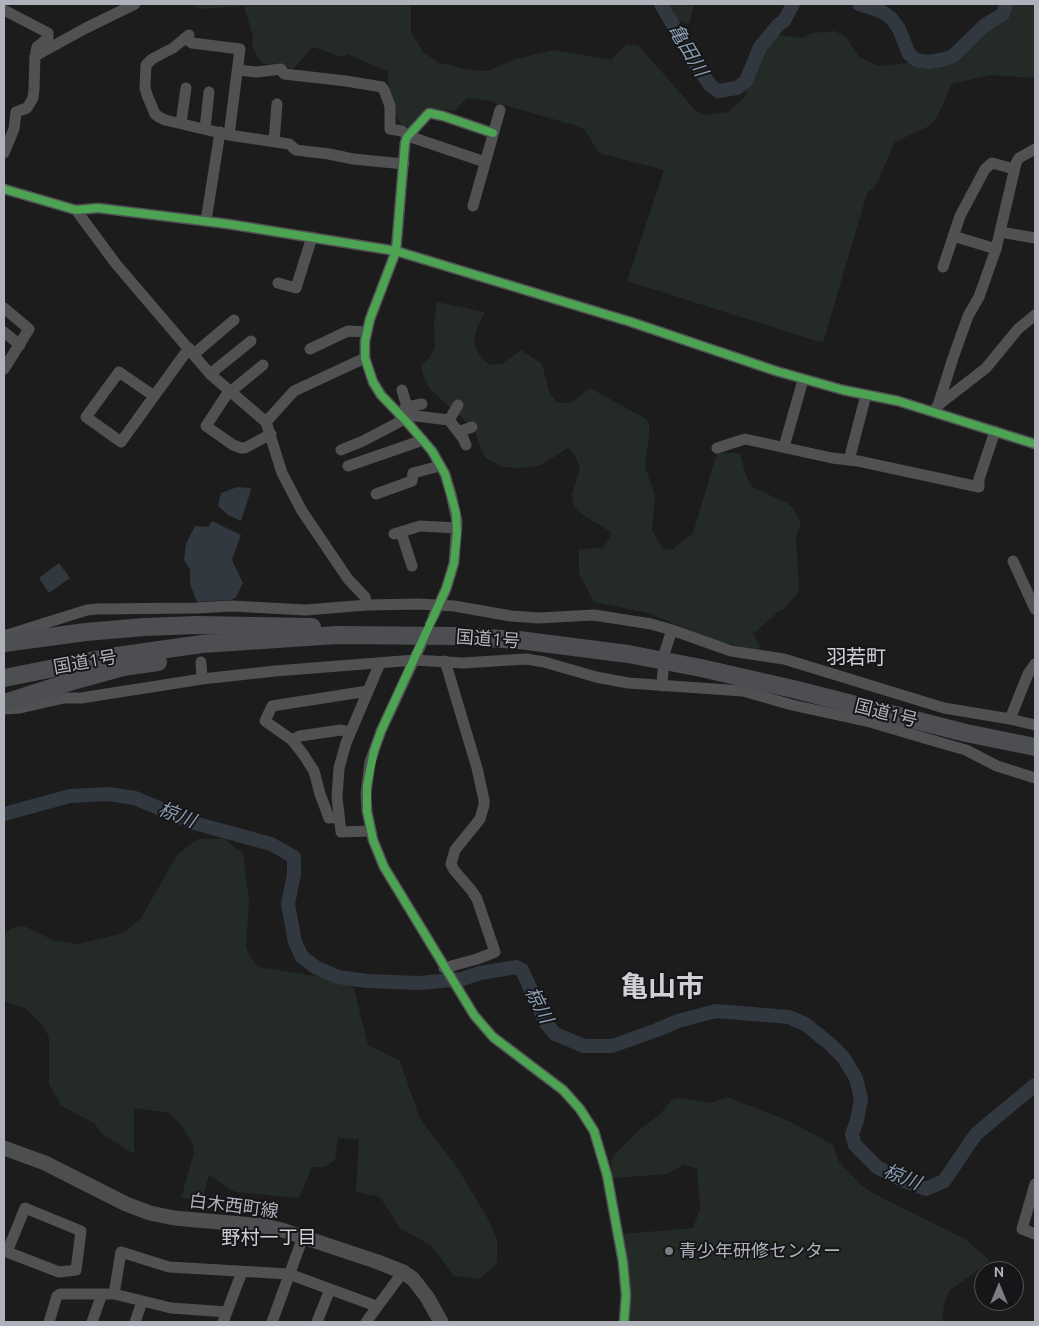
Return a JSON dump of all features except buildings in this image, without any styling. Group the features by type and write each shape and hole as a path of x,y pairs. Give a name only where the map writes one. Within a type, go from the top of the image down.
{"highway":[{"path":"4,643 86,632 197,625 412,628 433,630 455,636"},
{"name":"国道1号","path":"4,678 73,663 202,644 337,635 455,636 519,640 628,654 701,668 793,689 966,733 1035,747"},
{"path":"4,703 123,667 195,656 331,641 337,635"},
{"name":"国道1号","path":"966,733 1035,755"}],"main road":[{"name":"白木西町線","path":"4,1148 45,1163 126,1204 150,1213 174,1218 264,1226 378,1262 403,1272 421,1287 441,1322"}],"street":[{"path":"35,56 135,4"},
{"path":"4,10 48,33 48,38 37,47 33,98 27,108 16,112 14,129 4,153"},
{"path":"206,221 225,134 238,70 240,49 192,43 187,36 173,48 147,63 145,88 155,114 165,120 225,134 289,144 296,150 353,159 404,164"},
{"path":"238,70 257,72 281,69 284,74 382,87 390,106 390,129 402,131 408,136 485,162"},
{"path":"181,123 186,88"},
{"path":"205,128 210,92"},
{"path":"274,141 277,104"},
{"path":"473,206 500,110"},
{"path":"437,610 453,570 457,528 456,513 440,466 404,413 381,396 373,382 365,358 367,332 370,319 396,251 405,143 408,136 429,113 493,133"},
{"path":"936,409 968,316 979,297 996,249 1014,169 1019,158 1035,149"},
{"path":"942,266 960,216 984,169 992,163 1014,169"},
{"path":"4,189 76,210 98,208 206,221 396,251 631,322 803,380 936,409 1035,444"},
{"path":"76,210 116,264 210,374 266,422 282,473 302,511 348,580 365,597 367,606"},
{"path":"1000,232 1035,238"},
{"path":"954,236 996,249"},
{"path":"278,283 296,288 312,237"},
{"path":"4,308 29,329 20,345 6,361"},
{"path":"936,409 986,368 1018,328 1035,315"},
{"path":"154,396 119,372 86,417 121,442 154,396 191,351 234,320"},
{"path":"310,349 348,331 367,332"},
{"path":"4,332 20,345"},
{"path":"210,374 251,341"},
{"path":"266,422 294,391 365,358"},
{"path":"263,365 230,391 206,426 233,445 241,448 245,448 271,434"},
{"path":"784,447 803,380"},
{"path":"402,390 404,413"},
{"path":"849,460 866,395"},
{"path":"341,450 363,441 404,413 422,404"},
{"path":"449,420 458,406"},
{"path":"404,413 449,420 466,445"},
{"path":"458,432 472,427"},
{"path":"717,448 745,439 979,487 979,479 995,431"},
{"path":"348,466 423,440"},
{"path":"376,494 412,481 412,473 440,466"},
{"path":"412,566 398,533 420,526 457,528"},
{"path":"1013,561 1035,609"},
{"path":"4,636 87,610 196,614 232,606 306,610 367,606 538,618 594,615 651,624 716,647 784,659 935,705 1035,725"},
{"path":"666,652 672,630"},
{"path":"420,644 381,731 370,762 366,794 370,831 384,867 458,991 483,1026 499,1042 563,1090 580,1109 594,1131 607,1175 623,1262 626,1295 624,1322"},
{"path":"4,709 20,708 64,698 81,698 202,679 275,671 414,660 472,663 526,659 628,683 743,691 792,705 870,722 966,750 998,766 1035,778"},
{"path":"201,662 202,679"},
{"path":"445,662 477,768 484,800 480,819 455,850 451,864 477,899 495,952 446,970"},
{"path":"370,831 341,832 337,797 339,768 350,732 380,663"},
{"path":"1010,719 1028,674 1035,664"},
{"path":"662,686 663,671"},
{"path":"339,817 329,818 314,771 304,754 292,740 265,721 272,706 368,691"},
{"path":"292,740 300,736 341,730 350,732"},
{"path":"1035,1184 1022,1229 1035,1234"},
{"path":"25,1208 81,1231 76,1270 59,1272 7,1252 25,1208"},
{"path":"272,1322 303,1237"},
{"path":"114,1294 121,1252 169,1267 289,1274 376,1306"},
{"path":"49,1322 57,1296 60,1294 59,1272"},
{"path":"60,1294 114,1294 142,1302 225,1317 242,1272"},
{"path":"366,1322 403,1272"},
{"path":"318,1322 330,1289"},
{"path":"92,1322 102,1294"},
{"path":"134,1322 142,1302"}],"shaded area":[{"path":"192,4 411,4 411,32 423,52 439,63 470,70 488,71 516,59 554,50 611,60 627,44 639,46 696,111 705,115 728,112 745,97 759,51 777,35 801,38 812,33 835,31 846,37 859,57 879,66 938,60 997,16 1003,4 1035,4 1035,78 990,75 952,84 937,117 929,126 895,142 876,185 867,193 823,343 627,281 664,170 599,153 585,130 574,125 489,101 467,98 454,111 432,108 409,127 402,125 392,110 387,71 347,54 342,57 313,47 293,69 262,63 252,47 253,36 244,6 200,9"},
{"path":"669,4 694,4 689,24 678,20"},
{"path":"437,302 485,312 476,330 474,342 478,353 491,365 502,364 521,350 542,364 550,394 558,403 571,403 590,388 646,419 649,424 649,437 645,467 655,495 652,531 662,547 667,550 673,549 693,533 717,453 740,453 746,476 752,487 792,507 801,522 796,539 799,588 797,594 785,608 753,634 760,646 757,650 714,640 648,613 594,602 579,573 579,549 603,548 610,538 611,532 583,515 574,506 572,494 580,469 576,457 568,448 541,465 521,468 502,467 486,458 482,453 475,430 430,389 424,378 421,366 429,358 435,347 434,322"},
{"path":"237,487 250,488 251,490 241,521 228,515 218,506 221,493"},
{"path":"212,521 241,535 232,560 243,583 236,597 231,600 197,602 190,584 190,569 184,560 186,544 195,526 208,527"},
{"path":"59,563 70,578 49,593 39,578"},
{"path":"198,839 224,839 243,853 249,901 246,948 258,967 346,981 354,988 368,1045 400,1061 420,1119 457,1167 488,1219 497,1240 497,1263 480,1279 454,1276 432,1246 401,1229 380,1197 356,1192 359,1139 338,1138 335,1160 324,1167 312,1167 299,1198 235,1192 209,1175 202,1200 181,1198 194,1153 192,1142 170,1113 134,1108 134,1154 102,1134 95,1124 61,1105 49,1084 49,1037 43,1026 25,1008 4,1001 4,935 12,928 24,926 55,941 78,944 124,933 141,918 177,855"},
{"path":"727,1097 791,1122 833,1145 839,1162 862,1186 882,1198 965,1239 990,1261 974,1261 974,1273 949,1291 944,1305 942,1322 629,1322 629,1272 624,1234 693,1228 700,1209 697,1169 684,1164 668,1174 613,1178 611,1161 615,1154 636,1133 661,1113 672,1100 677,1098 710,1103"}],"waterway":[{"name":"亀田川","path":"661,4 695,63 710,85 718,91 737,88 746,81 760,47 779,24 784,21 793,4"},
{"name":"亀田川","path":"859,4 881,11 891,18 899,29 909,54 916,60 929,62 953,56 985,25 1003,14 1006,4"},
{"name":"椋川","path":"4,814 70,796 108,794 135,798 194,823 271,844 294,857 294,874 288,904 295,942 302,957 317,968 338,977 367,981 419,983 462,979 480,973 516,967 522,970 546,1023 555,1034 584,1046 612,1046 678,1021 716,1011 789,1017 805,1024 830,1044 843,1057 856,1078 861,1099 852,1134 855,1145 877,1167 904,1181 926,1189 944,1181 976,1134 1035,1085"}],"tunnel":[{"path":"422,641 434,615"}],"cycle path":[{"path":"493,133 429,113 407,137 396,251 370,319 365,341 365,358 373,382 381,395 432,451 445,474 456,513 457,533 454,563 446,589 381,731 374,751 367,786 367,811 373,840 384,867 474,1015 493,1037 563,1090 580,1109 594,1131 607,1175 623,1262 626,1295 624,1322"},
{"path":"4,189 76,210 98,208 228,224 396,251 631,322 776,371 843,390 898,401 1035,444"}],"place":[{"name":"青少年研修センター","path":"669,1251"}],"district":[{"name":"羽若町","path":"856,657"},
{"name":"亀山市","path":"662,987"},
{"name":"野村一丁目","path":"269,1238"}]}
